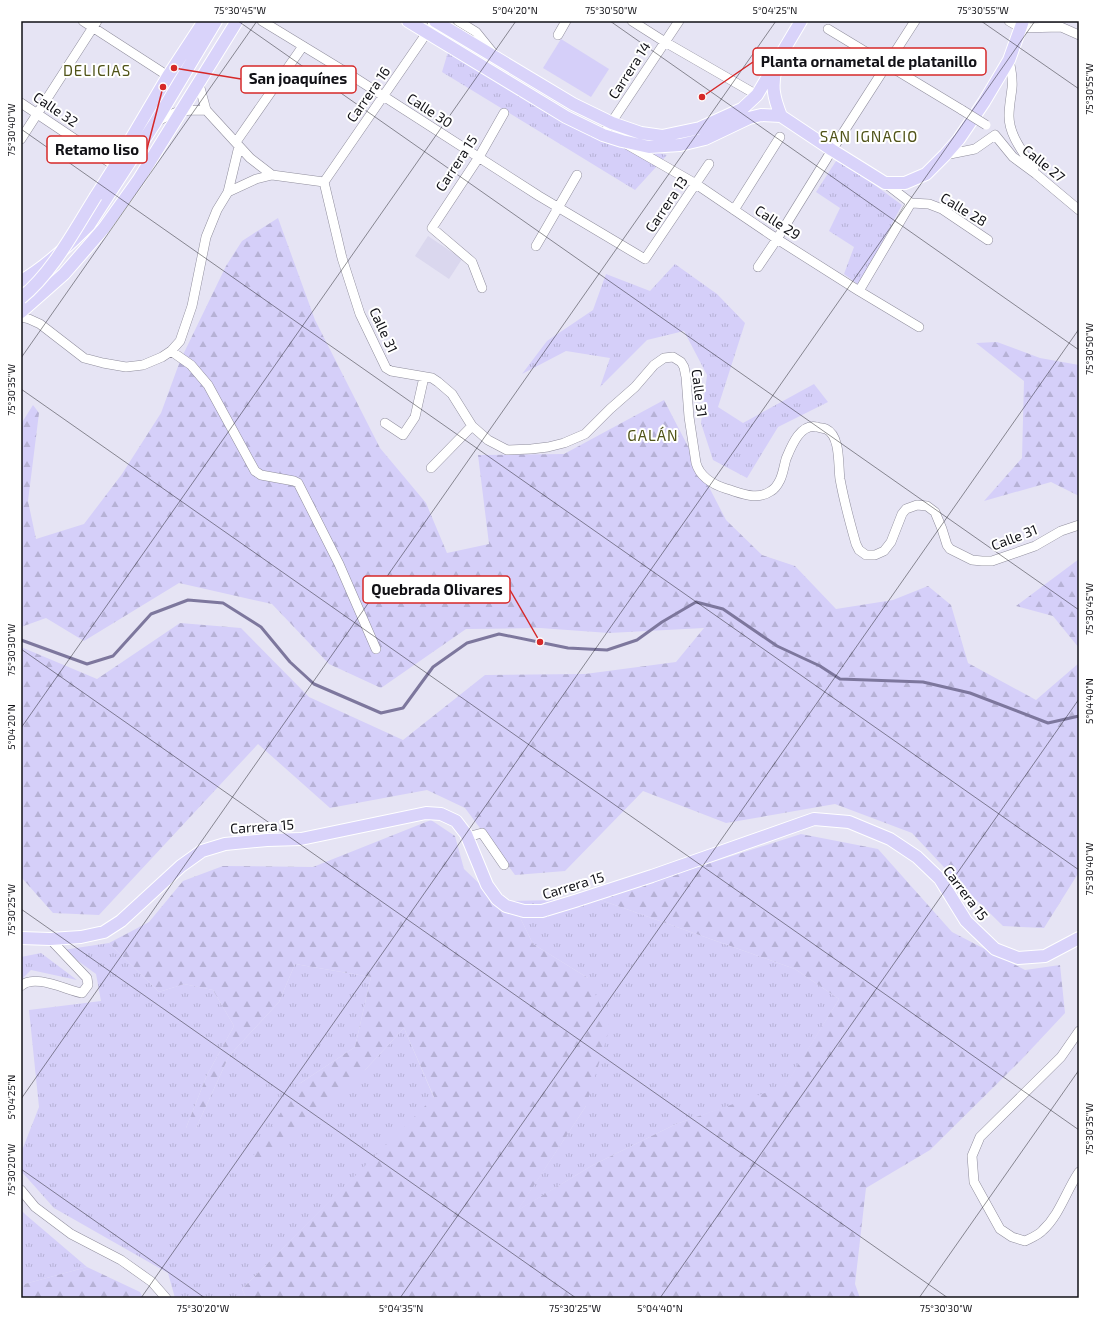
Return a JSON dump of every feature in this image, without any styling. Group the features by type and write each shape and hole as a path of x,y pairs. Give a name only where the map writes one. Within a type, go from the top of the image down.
{"main road":[{"path":"21,298 47,273 115,166 168,76 204,21"},
{"path":"155,123 216,21"},
{"path":"21,281 35,273 89,225 223,21"},
{"path":"21,312 64,274 104,228 139,179 237,21"},
{"path":"408,21 566,117 603,135 649,147 680,145 705,139 749,118 761,115 780,116 885,183 905,183 926,174 946,155 959,139 984,102 1009,60 1022,25"},
{"path":"435,21 573,104 612,123 641,133 662,136 700,128 742,109 758,95 801,21"},
{"path":"778,59 773,78 774,98 780,116"},
{"name":"Carrera 15","path":"21,938 50,939 81,937 104,932 121,921 181,866 202,851 224,844 267,840 301,839 426,812 441,814 456,821 466,834 487,885 497,899 506,906 524,911 542,911 652,876 814,819 849,822 890,839 917,857 940,879 966,921 994,950 1018,958 1045,956 1079,938"}],"street":[{"path":"83,21 95,24 168,76"},
{"name":"Calle 30","path":"262,21 383,96 539,196 645,259"},
{"name":"Carrera 16","path":"324,182 435,21"},
{"path":"458,21 476,32 498,59"},
{"path":"558,34 566,21"},
{"path":"632,21 665,42 758,95"},
{"name":"Carrera 14","path":"603,135 679,21"},
{"path":"758,267 915,21"},
{"path":"1009,21 1022,25 1061,28 1079,35"},
{"path":"21,139 95,24"},
{"path":"828,29 986,125"},
{"path":"21,317 40,324 84,358 103,363 126,367 143,365 162,357 171,351 180,341 192,306 206,237 217,210 228,192 238,144 302,46"},
{"path":"1009,60 1012,71 1013,86 1009,116 1012,133 1036,174"},
{"path":"199,84 206,110 250,158 272,174"},
{"name":"Calle 32","path":"21,103 115,166"},
{"path":"155,123 182,110 206,110"},
{"name":"Carrera 15","path":"482,288 472,262 432,228 479,157 504,114"},
{"name":"Calle 27","path":"946,155 975,149 995,134 1013,157 1079,210"},
{"path":"734,210 780,137"},
{"name":"Calle 29","path":"622,141 696,184 777,239 919,327"},
{"name":"Carrera 13","path":"645,259 709,164"},
{"path":"228,192 256,179 272,174 324,182"},
{"path":"536,246 577,175"},
{"name":"Calle 31","path":"324,182 342,258 360,314 386,368 391,371 432,378 438,382 452,394 472,426 488,440 507,450 548,447 564,443 585,434 635,387 654,365 664,358 670,357 681,362 684,367 689,417 698,470 704,477 722,488 753,496 761,496 770,492 781,479 786,460 794,443 802,432 809,427 814,426 826,429 830,432 835,438 842,491 856,544 859,550 866,555 874,555 884,551 891,542 902,514 906,509 917,505 928,506 934,512 950,549 972,560 992,561 1034,546 1061,531 1079,525"},
{"path":"859,291 911,203 885,183"},
{"name":"Calle 28","path":"911,203 928,204 942,209 988,240"},
{"path":"171,351 190,365 208,385 255,471 261,475 298,483 339,564 376,649"},
{"path":"385,422 403,435 415,416 424,377"},
{"path":"431,468 472,426"},
{"path":"467,837 482,834 504,864"},
{"path":"21,986 22,984 31,981 42,982 82,992 88,986 87,978 50,939"},
{"path":"1079,1031 1061,1057 980,1137 972,1156 974,1182 1000,1229 1012,1237 1025,1241 1042,1231 1057,1214 1079,1172"},
{"path":"21,1190 35,1207 71,1234 121,1260 152,1282 166,1298"}],"shaded area":[{"path":"428,236 462,259 449,279 415,256"}],"green space":[{"path":"561,39 609,69 591,97 543,68"},
{"path":"448,52 599,140 667,155 635,190 442,72"},
{"path":"838,158 902,205 859,285 844,274 854,247 829,231 840,208 816,192"},
{"path":"278,218 315,320 380,448 426,503 447,553 489,544 478,455 564,454 664,400 726,520 762,555 795,566 836,609 893,600 928,586 951,605 968,663 1036,700 1079,663 1079,872 1044,928 1003,926 956,880 912,833 835,804 726,823 643,791 565,871 515,875 465,808 427,790 330,808 258,744 99,915 53,913 21,877 21,647 97,679 180,623 241,628 309,697 403,740 485,675 585,674 676,662 704,628 609,633 540,628 466,629 381,688 329,664 272,604 179,583 84,641 46,618 21,627 21,424 33,405 39,413 28,501 36,539 84,524 122,474 161,413 180,361 226,266 242,241"},
{"path":"675,264 717,294 745,323 718,407 743,423 814,384 828,402 778,427 747,478 713,460 701,423 707,375 684,331 647,340 600,387 610,358 566,351 522,374 547,341 593,310 606,274 650,291"},
{"path":"997,342 1040,358 1079,365 1079,496 1051,482 984,501 1022,458 1024,381 976,343"},
{"path":"1079,559 1079,648 1053,616 1016,606"},
{"path":"431,820 455,836 464,869 487,891 512,901 533,944 588,978 610,1027 586,1106 518,1210 593,1165 676,1124 785,1086 839,999 795,969 598,899 801,834 878,849 952,932 1025,970 1060,965 1065,1013 1022,1059 930,1150 866,1188 855,1284 860,1298 246,1298 242,1289 434,1097 404,1028 365,1070 255,1172 252,1158 299,1084 355,1047 371,977 295,964 279,1002 229,1056 196,1128 186,1128 207,1075 234,1026 213,990 184,984 159,992 109,943 149,922 183,881 223,866 313,867"},
{"path":"598,899 795,969 839,999 785,1087 676,1124 593,1165 517,1211 586,1106 588,978 533,944 512,901"},
{"path":"109,943 159,992 184,984 213,990 234,1026 207,1075 186,1128 196,1128 229,1056 279,1002 295,964 371,977 355,1047 299,1084 365,1070 404,1028 434,1098 242,1289 246,1298 175,1298 168,1273 54,1208 21,1171 21,1153 39,1107 29,1010 101,1001 96,974 63,950"},
{"path":"41,953 77,980 31,970 21,980 21,957"},
{"path":"21,1210 26,1215 87,1267 21,1285"},
{"path":"87,1267 140,1292 143,1298 21,1298 21,1285"}],"waterway":[{"path":"21,640 87,664 113,656 151,614 188,600 223,603 261,627 290,662 314,684 381,713 403,708 433,667 467,643 499,634 568,648 607,650 637,640 662,622 696,602 723,609 777,646 820,666 840,679 923,682 970,693 1048,723 1079,716"}],"place":[{"name":"San joaquínes","path":"174,68"},
{"name":"Retamo liso","path":"163,87"},
{"name":"Planta ornametal de platanillo","path":"702,97"},
{"name":"Quebrada Olivares","path":"540,642"}],"district":[{"name":"DELICIAS","path":"97,70"},
{"name":"SAN IGNACIO","path":"869,136"},
{"name":"GALÁN","path":"653,435"}]}
